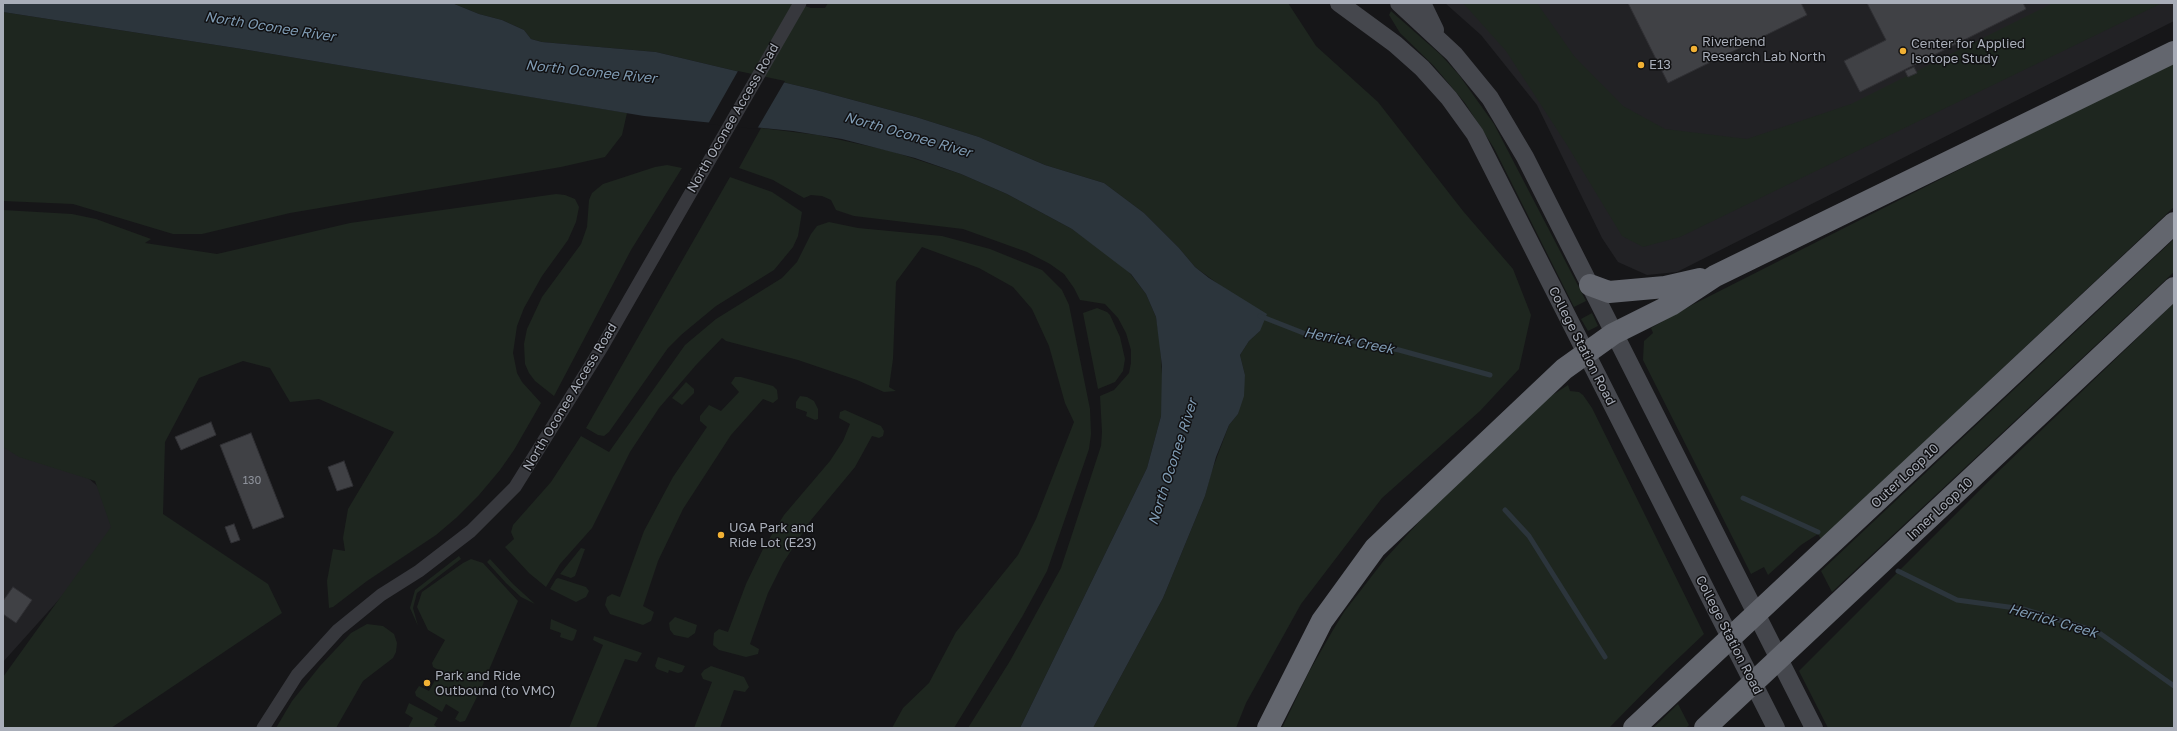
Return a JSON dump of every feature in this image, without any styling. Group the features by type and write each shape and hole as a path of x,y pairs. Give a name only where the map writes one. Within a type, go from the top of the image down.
{"highway":[{"path":"1268,728 1322,621 1375,548 1489,438 1564,369 1613,334 1671,305 1715,276 2174,52"},
{"name":"Outer Loop 10","path":"1634,728 2174,223"},
{"path":"1590,286 1609,292 1665,287 1715,276"},
{"name":"Inner Loop 10","path":"1705,728 2174,288"}],"main road":[{"path":"1399,3 1454,54 1490,98 1525,157 1613,334 1814,728"},
{"path":"1422,3 1441,41"},
{"name":"College Station Road","path":"1346,5 1395,44 1422,68 1449,98 1475,134 1776,728"}],"street":[{"name":"North Oconee Access Road","path":"263,728 297,675 338,630 381,595 419,571 471,531 515,487 602,347 668,229 800,3"}],"shaded area":[{"path":"452,3 796,3 811,8 825,8 828,3 1288,3 1316,46 1378,102 1463,211 1513,269 1531,315 1519,369 1480,411 1382,498 1301,604 1246,703 1236,728 1093,728 1163,598 1205,496 1211,473 1229,425 1238,414 1245,375 1240,355 1249,341 1260,331 1225,289 1195,267 1179,248 1144,213 1104,183 1045,165 979,137 916,117 816,90 656,52 542,42 531,39 524,30 502,20 479,14"},
{"path":"1445,3 2174,3 2174,21 1677,272 1647,275 1618,262 1602,238 1537,105 1481,35"},
{"path":"1463,3 1537,3 1574,56 1623,106 1665,129 1747,139 1851,104 2053,3 2162,3 1680,237 1643,247 1622,236 1567,145 1506,51"},
{"path":"1391,11 1441,55 1459,75 1494,124 1586,301 1574,307 1494,148 1465,103 1434,66 1400,33 1389,15"},
{"path":"3,12 242,49 627,113 622,135 605,157 561,167 290,213 202,234 173,234 73,204 3,201"},
{"path":"2174,61 2174,207 1821,539 1818,534 1801,545 1768,575 1764,567 1751,574 1643,360 1644,341 1653,333 1651,328 1692,305"},
{"path":"761,128 818,135 891,151 961,174 1007,194 1072,229 1129,272 1146,294 1156,317 1160,341 1163,391 1161,416 1147,468 1020,728 968,728 1010,661 1061,568 1101,446 1102,432 1100,396 1114,390 1129,373 1131,350 1126,333 1118,318 1105,304 1080,300 1064,274 1050,264 1027,252 963,229 854,216 836,210 831,200 822,196 811,195 804,198 773,180 739,168"},
{"path":"667,165 682,168 631,250 554,396 535,381 529,373 525,364 524,344 527,329 542,297 581,244 587,227 589,200 592,193 603,184 655,167"},
{"path":"730,177 772,192 802,212 798,236 793,247 774,270 716,306 681,335 668,348 609,432 604,436 598,435 586,428"},
{"path":"556,194 565,195 575,199 579,207 576,222 568,240 542,276 524,308 517,326 513,353 517,373 522,382 541,403 514,450 500,470 479,495 456,518 436,535 367,581 333,607 329,608 327,581 333,549 345,551 343,538 348,509 394,432 319,399 290,402 270,368 243,361 199,378 165,442 163,514 268,584 282,613 111,728 3,728 3,677 111,527 95,481 19,457 3,447 3,210 72,214 96,219 151,239 145,243 217,254 350,223"},
{"path":"829,222 858,228 942,236 990,249 1042,270 1062,290 1069,305 1090,409 1091,434 1089,449 1047,571 1022,617 954,728 892,728 903,708 929,683 956,632 1018,555 1036,519 1074,422 1065,403 1049,346 1032,309 1013,287 979,268 922,247 896,282 893,359 889,387 896,391 884,392 857,380 798,360 726,341 722,338 696,365 659,408 630,452 592,528 560,564 546,587 529,573 505,547 514,539 511,532 513,525 551,482 581,436 609,452 685,345 716,319 782,278 797,262 811,234 817,226"},
{"path":"2174,239 2174,272 1832,592 1821,571"},
{"path":"2174,303 2174,728 1828,728 1799,671 2002,468"},
{"path":"1097,308 1107,312 1110,315 1120,337 1125,359 1123,371 1115,382 1098,389 1083,313"},
{"path":"1592,313 1598,326 1588,331 1581,319"},
{"path":"735,377 741,377 773,386 777,390 778,399 773,403 763,399 731,435 683,509 658,561 643,606 654,612 651,621 643,625 610,614 605,605 607,597 612,594 620,597 644,531 673,477 707,427 700,421 700,416 709,405 721,411 739,392 731,383"},
{"path":"686,382 694,389 694,393 682,405 672,398"},
{"path":"1568,385 1570,391 1579,392 1583,395 1592,408 1704,634 1609,728 1282,728 1309,672 1333,630 1344,612 1385,559 1429,511 1551,396"},
{"path":"800,396 807,397 814,401 818,409 818,419 815,420 806,416 807,412 796,408 796,402"},
{"path":"845,410 881,426 884,431 883,436 879,438 872,436 855,467 811,520 783,563 768,593 750,644 759,649 758,654 746,657 719,650 713,645 714,633 719,629 728,632 746,584 763,549 784,515 830,461 843,441 850,424 839,418 840,412"},
{"path":"11,411 133,517 3,662 3,412"},
{"path":"581,548 585,549 575,576 571,578 560,574"},
{"path":"459,556 461,559 417,593 413,608 418,626 410,608 415,590"},
{"path":"471,559 483,563 518,601 481,689 465,721 460,722 455,719 459,712 446,704 442,712 416,696 415,692 419,686 429,691 440,671 433,667 432,663 445,640 428,630 417,607 422,592"},
{"path":"490,559 513,584 535,604 521,597 506,583 487,562"},
{"path":"558,578 586,587 589,591 586,597 576,602 550,589"},
{"path":"675,617 697,625 695,633 688,638 674,635 670,630 669,623"},
{"path":"551,619 577,630 574,639 572,641 560,637 561,633 550,629"},
{"path":"367,624 383,626 394,634 397,643 396,652 393,658 363,681 336,728 276,728 292,701 320,666 351,633"},
{"path":"594,636 642,653 637,662 625,659 596,728 569,728 603,645 593,640"},
{"path":"658,657 685,666 682,672 678,673 669,670 668,673 657,669 655,666"},
{"path":"711,666 744,677 749,687 745,692 734,690 720,728 694,728 712,682 703,679 701,674 704,670"},
{"path":"409,703 438,718 434,725 438,728 408,728 413,718 405,713"},
{"path":"1678,704 1689,725 1686,728 1653,728"}],"water":[{"name":"North Oconee River","path":"3,3 452,3 479,14 502,20 524,30 531,39 542,42 656,52 816,90 916,117 979,137 1045,165 1104,183 1144,213 1179,248 1195,267 1209,278 1267,314 1260,331 1249,341 1240,355 1245,375 1244,396 1238,414 1229,425 1216,457 1205,496 1163,598 1093,728 1020,728 1147,468 1161,416 1162,366 1156,317 1146,294 1131,274 1072,229 1007,194 961,174 915,158 842,139 793,131 644,116 242,49 3,12"}],"pier":[{"path":"738,71 785,81 757,129 708,124"}],"building":[{"name":"Riverbend Research Lab North","path":"1628,3 1801,3 1807,15 1668,83"},
{"name":"Center for Applied Isotope Study","path":"1867,3 2023,3 2026,9 1860,92 1844,61 1886,40"},
{"path":"1914,67 1917,73 1908,77 1905,71"},
{"path":"211,422 216,435 181,450 175,437"},
{"path":"251,433 284,517 253,529 220,445"},
{"path":"344,461 353,486 337,491 328,467"},
{"path":"234,524 240,540 231,543 225,527"},
{"path":"13,587 32,600 16,623 3,614 3,601"}],"waterway":[{"name":"Herrick Creek","path":"1260,316 1306,334 1328,336 1399,350 1490,375"},
{"name":"Herrick Creek","path":"1743,498 1818,532"},
{"path":"1505,510 1529,536 1605,657"},
{"name":"Herrick Creek","path":"1898,571 1957,600 2023,609 2098,632 2174,686"}],"place":[{"name":"Riverbend Research Lab North","path":"1694,49"},
{"name":"Center for Applied Isotope Study","path":"1903,51"},
{"name":"E13","path":"1641,65"},
{"name":"UGA Park and Ride Lot (E23)","path":"721,535"},
{"name":"Park and Ride Outbound (to VMC)","path":"427,683"}]}
